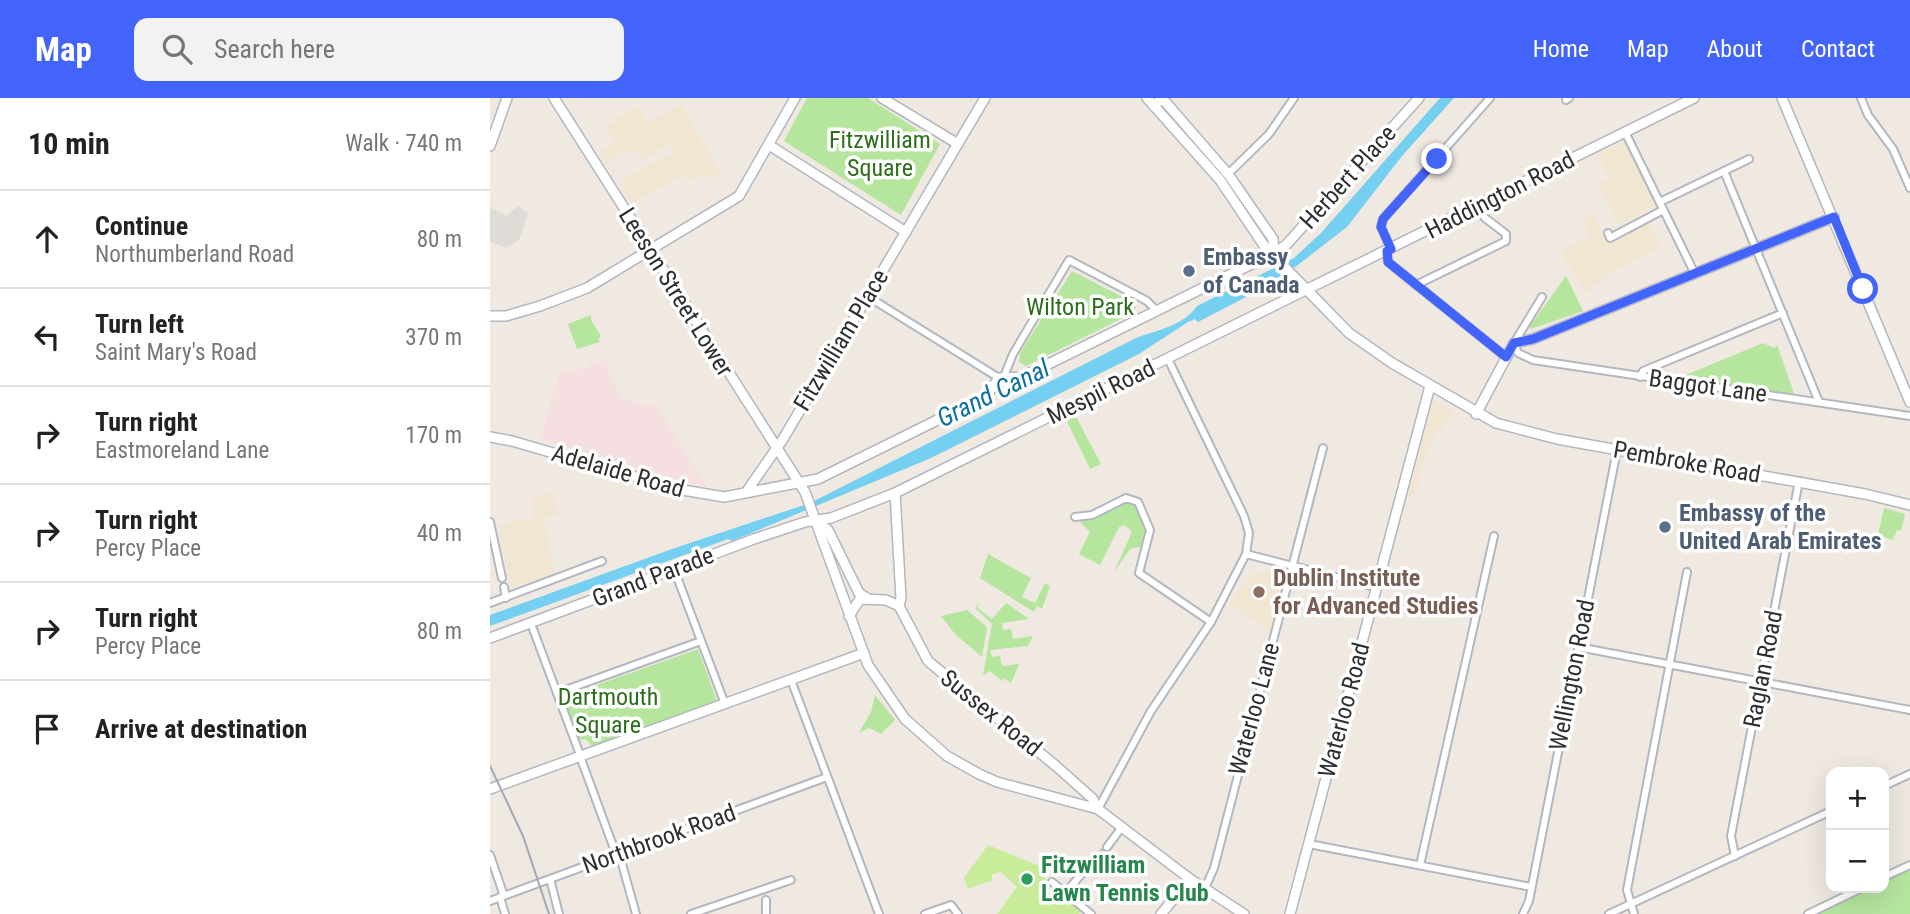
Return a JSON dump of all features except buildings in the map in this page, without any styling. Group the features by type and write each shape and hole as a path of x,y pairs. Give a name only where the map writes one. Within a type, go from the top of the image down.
{"main road":[{"path":"490,146 507,98"},
{"name":"Leeson Street Lower","path":"554,98 803,490 816,517"},
{"path":"490,316 512,314 587,288 739,196 795,98"},
{"path":"882,98 958,144"},
{"name":"Fitzwilliam Place","path":"776,449 985,98"},
{"path":"1147,98 1224,177"},
{"path":"1154,106 1162,98 1224,177"},
{"name":"Herbert Place","path":"1001,379 1022,377 1156,310 1277,257 1419,98"},
{"name":"Haddington Road","path":"1306,291 1693,98"},
{"path":"1782,98 1908,389 1910,402"},
{"path":"769,145 906,232"},
{"name":"Pembroke Road","path":"1224,177 1265,247 1353,337 1476,414 1511,429 1907,502"},
{"path":"1476,414 1503,355 1514,343 1533,339 1834,217"},
{"name":"Mespil Road","path":"816,517 895,492 1306,291"},
{"name":"Adelaide Road","path":"490,437 512,440 692,493 724,497 771,486 803,490 835,470 986,396 1001,379"},
{"name":"Waterloo Road","path":"1290,914 1430,386"},
{"path":"747,491 776,449"},
{"path":"756,478 771,486"},
{"path":"849,616 857,601 867,598 886,600 899,606 901,598 895,492"},
{"path":"816,517 828,530 859,593 867,598"},
{"path":"816,517 864,653 882,689 905,719 947,756 997,782 1098,809 1242,914"},
{"name":"Grand Parade","path":"490,638 816,517"},
{"path":"886,600 894,592 898,578"},
{"name":"Sussex Road","path":"899,606 920,651 937,671 1077,785 1092,798 1098,809"},
{"path":"490,789 864,653"},
{"path":"1070,802 1077,785"},
{"path":"1161,914 1190,878"}],"street":[{"path":"1224,177 1269,134 1294,98"},
{"path":"1490,98 1383,219 1381,227 1389,250 1388,262 1503,355"},
{"path":"1861,98 1868,115 1893,149 1910,188"},
{"path":"1625,132 1695,274"},
{"path":"1660,202 1749,159"},
{"path":"1724,171 1819,402"},
{"path":"1416,285 1506,241 1506,234 1485,218 1478,206"},
{"path":"1608,233 1610,237 1663,210"},
{"path":"867,296 1001,379 1069,260 1147,301 1156,310"},
{"path":"1514,343 1542,297"},
{"path":"1640,377 1643,371 1783,313"},
{"name":"Baggot Lane","path":"1514,343 1518,353 1533,360 1910,416"},
{"path":"1098,809 1134,739 1211,622 1246,554 1248,527 1168,359"},
{"name":"Waterloo Lane","path":"1205,888 1214,868 1323,449"},
{"name":"Wellington Road","path":"1529,914 1531,887 1617,450"},
{"name":"Raglan Road","path":"1735,856 1731,836 1799,481"},
{"path":"1075,517 1084,517 1126,498 1138,502 1150,530 1139,573 1211,622"},
{"path":"490,522 502,578"},
{"path":"1420,865 1494,536"},
{"path":"1246,554 1375,587"},
{"path":"490,603 602,561"},
{"path":"1634,914 1626,890 1687,572"},
{"path":"677,577 725,704"},
{"path":"503,587 506,598"},
{"path":"533,629 618,854 636,914"},
{"path":"557,693 701,641"},
{"path":"1578,647 1910,710"},
{"path":"791,680 879,914"},
{"path":"1889,784 1910,774"},
{"name":"Northbrook Road","path":"490,901 827,777"},
{"path":"1609,914 1826,813"},
{"path":"1107,847 1122,827"},
{"path":"1309,844 1531,887"},
{"path":"490,855 505,914"},
{"path":"1065,893 1094,860"},
{"path":"1889,875 1910,865"},
{"path":"550,879 559,914"},
{"path":"691,914 791,880"},
{"path":"1052,882 1091,914"},
{"path":"1808,914 1852,893"},
{"path":"766,900 766,914"},
{"name":"Wellington Road","path":"1523,914 1529,901"},
{"path":"925,914 951,905 958,914"}],"shaded area":[{"path":"681,104 721,173 711,180 705,171 688,182 683,174 633,204 619,184 667,154 670,158 675,155 668,144 644,160 636,149 627,155 624,151 606,164 599,152 615,143 605,127 638,107 647,122"},
{"path":"1625,141 1657,207 1620,226 1597,184 1609,178 1597,154"},
{"path":"518,206 528,213 519,240 506,248 490,242 490,207 506,216"},
{"path":"1593,214 1608,242 1648,221 1661,246 1611,272 1585,293 1561,252 1590,235 1582,220"},
{"path":"606,360 610,377 622,398 650,407 655,403 707,488 540,439 560,372 591,367 590,363"},
{"path":"1433,401 1455,412 1427,451 1413,500 1408,497"},
{"path":"554,492 558,515 544,519 555,574 513,587 509,583 499,525 531,519 535,515 532,496"},
{"name":"Dublin Institute for Advanced Studies","path":"1267,571 1286,576 1270,632 1229,604 1246,580 1254,574"}],"green space":[{"name":"Fitzwilliam Square","path":"807,98 868,98 940,144 901,215 784,141"},
{"name":"Wilton Park","path":"1072,271 1134,303 1136,308 1131,314 1026,366 1019,362 1020,353"},
{"path":"1566,276 1583,311 1531,329 1530,326"},
{"path":"591,315 591,320 601,336 598,339 600,342 577,349 568,324"},
{"path":"1763,343 1774,348 1777,345 1795,396 1676,379"},
{"path":"1074,413 1101,464 1090,469 1065,417"},
{"path":"1126,500 1138,508 1144,519 1145,539 1143,546 1130,549 1114,572 1132,532 1125,525 1119,527 1100,565 1079,554 1090,532 1080,522"},
{"path":"1884,508 1905,514 1901,531 1897,530 1893,540 1878,535"},
{"path":"988,554 1031,578 1022,597 1035,603 1045,583 1050,586 1042,609 1037,606 1034,612 980,578"},
{"path":"980,601 977,607 992,619 1006,603 1029,619 1002,623 1003,630 1011,629 1013,639 1033,636 1028,646 990,650 992,657 1000,656 1002,666 1019,664 1011,683 1004,678 1002,681 990,671 983,675 992,624 975,608"},
{"path":"967,610 987,627 982,657 955,634 941,616"},
{"name":"Dartmouth Square","path":"698,649 717,701 592,746 587,740 578,739 563,697"},
{"path":"875,695 895,720 881,734 869,728 859,733 871,712"},
{"name":"Fitzwilliam Lawn Tennis Club","path":"988,845 1044,868 1042,876 1082,910 1079,914 997,914 1017,887 1001,872 991,875 993,880 968,889 964,878"},
{"path":"1910,868 1910,914 1814,914 1858,893 1889,893 1889,878"}],"water":[{"path":"1440,98 1454,98 1402,156 1347,227 1277,281 1198,322 1195,319 1188,322 1139,354 931,458 732,541 728,539 490,626 490,615 672,549 810,503 1138,337 1178,322 1197,306 1294,258 1321,233"}],"tunnel":[{"path":"1094,860 1107,847"}],"tram line":[{"path":"490,766 523,836 549,914"}],"place":[{"name":"Embassy of Canada","path":"1189,271"},
{"name":"Embassy of the United Arab Emirates","path":"1665,527"},
{"name":"Dublin Institute for Advanced Studies","path":"1259,592"},
{"name":"Fitzwilliam Lawn Tennis Club","path":"1027,879"}],"route":[{"path":"1437,159 1383,219 1381,227 1391,249 1387,251 1388,262 1506,357 1514,343 1533,339 1834,217 1863,289"}],"water label":[{"name":"Grand Canal","path":"993,393"}]}
